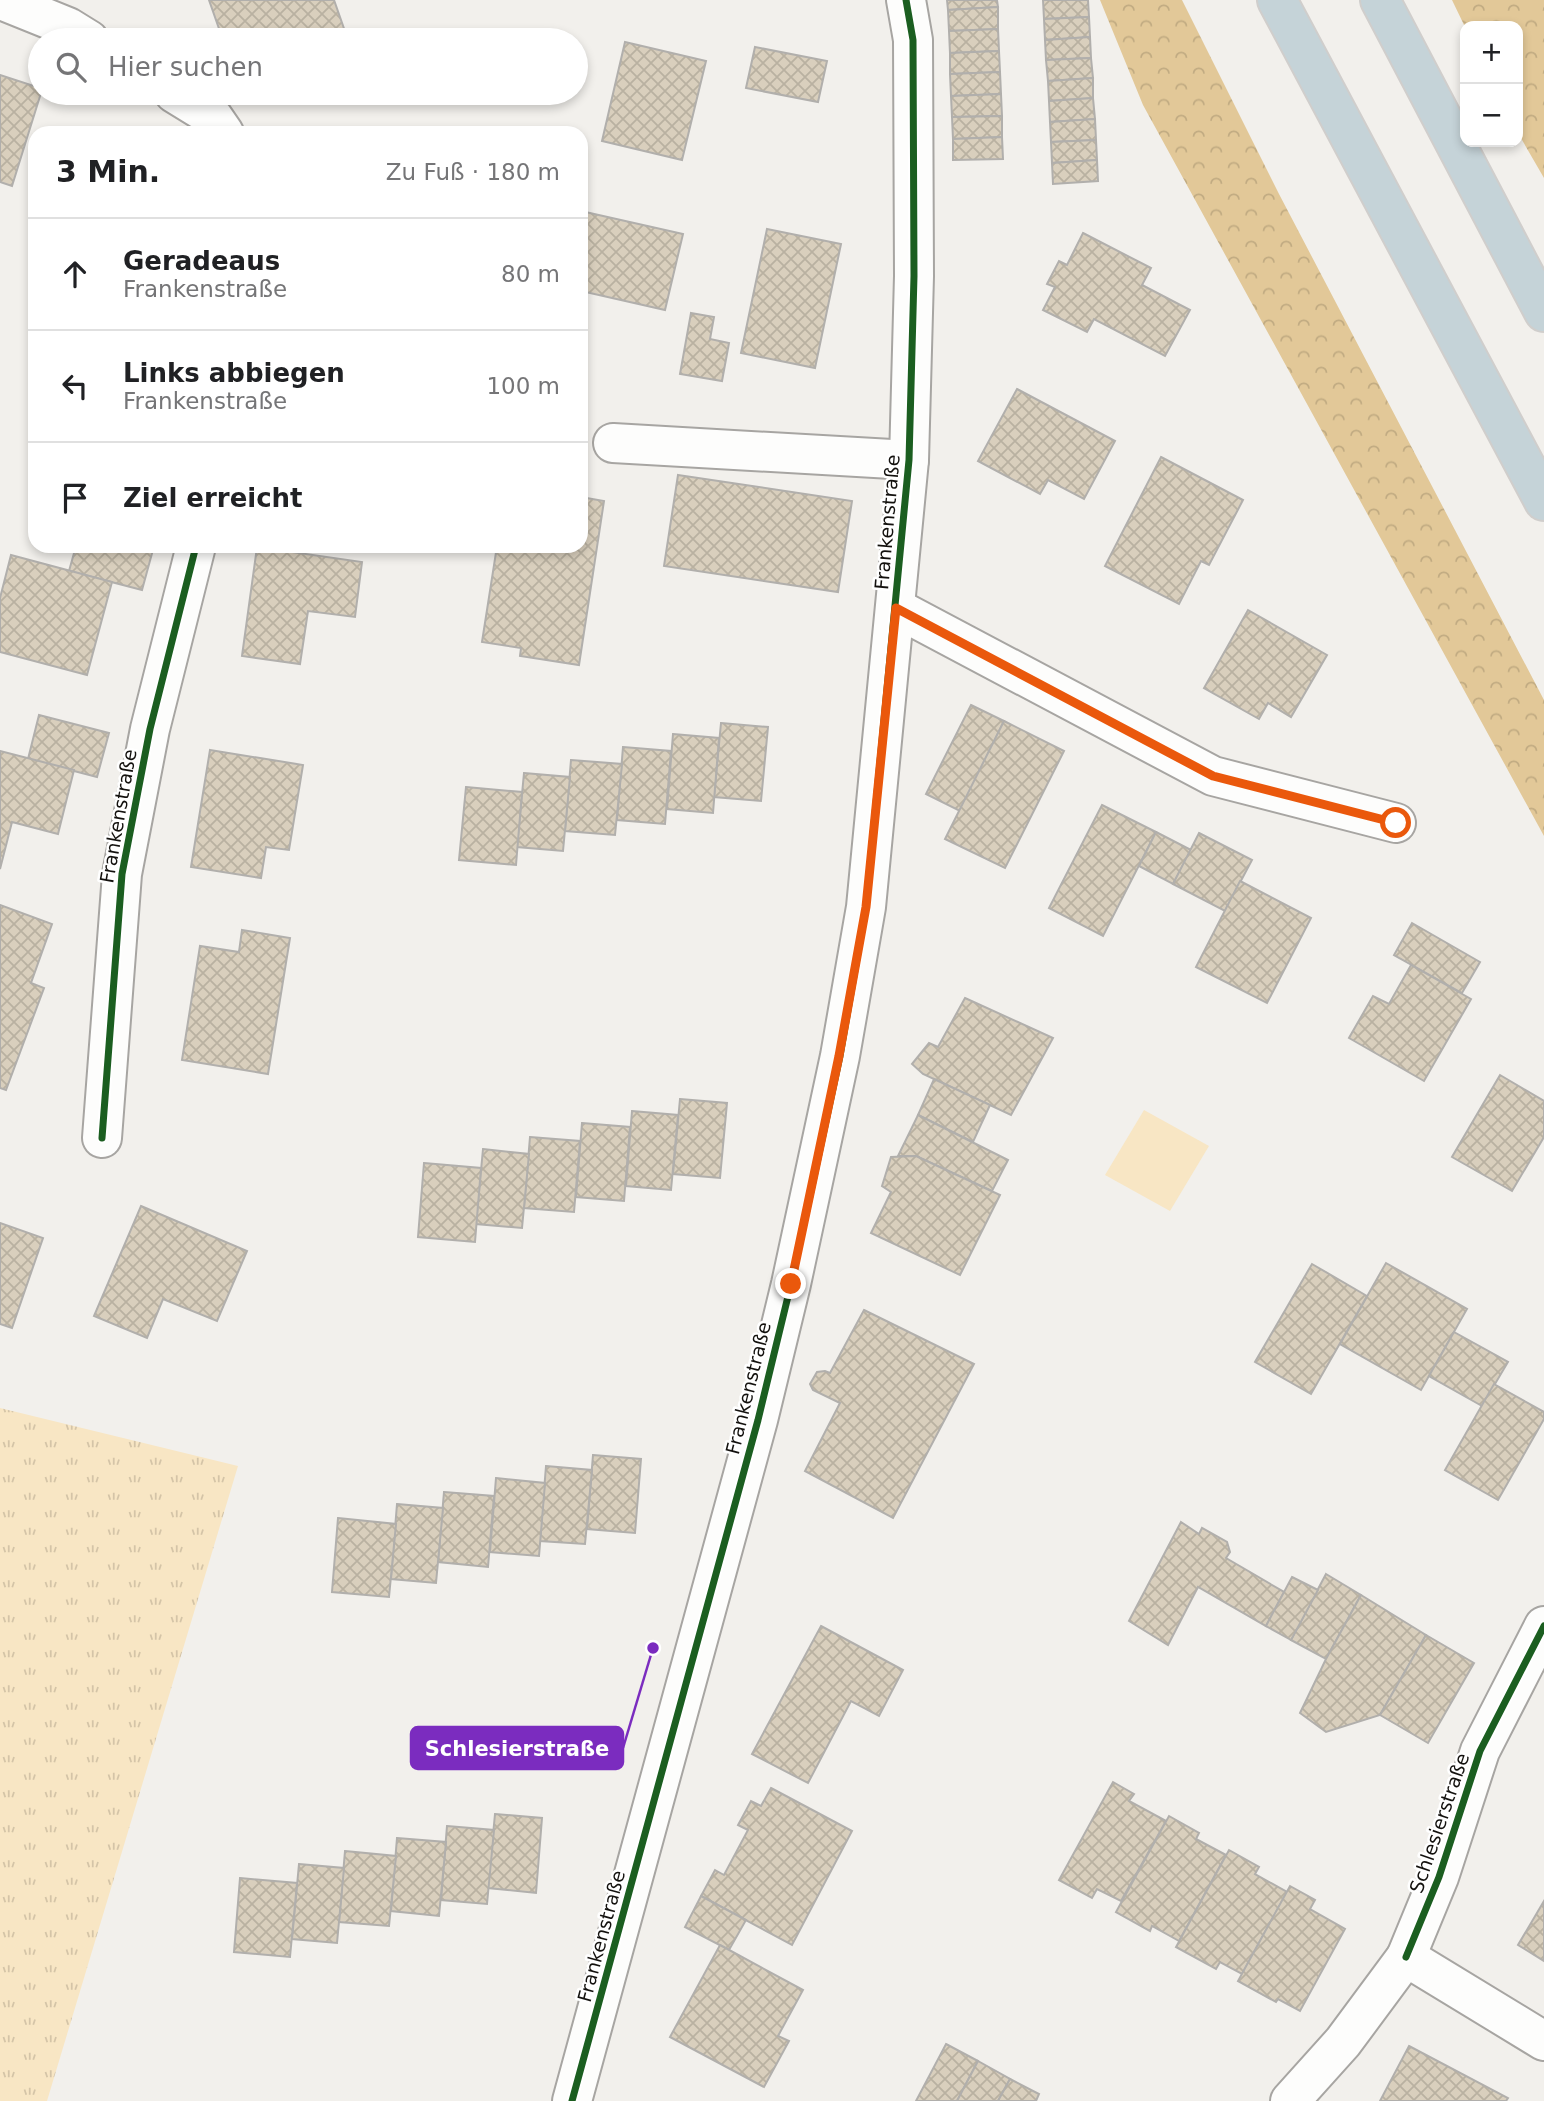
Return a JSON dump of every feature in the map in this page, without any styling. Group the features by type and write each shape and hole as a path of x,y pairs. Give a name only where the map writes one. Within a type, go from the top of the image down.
{"highway":[{"path":"1277,0 1544,500"},
{"path":"1380,0 1544,312"}],"street":[{"path":"1,0 70,28"},
{"name":"Frankenstraße","path":"572,2101 758,1420 791,1284 839,1056 866,907 909,460 914,276 913,40 906,0"},
{"path":"194,105 213,117 219,126"},
{"name":"Frankenstraße","path":"613,443 909,460"},
{"name":"Frankenstraße","path":"102,1138 122,874 149,729 194,553"},
{"name":"Frankenstraße","path":"896,608 1213,776 1396,823"},
{"name":"Schlesierstraße","path":"1290,2101 1343,2042 1406,1957 1439,1877 1480,1751 1544,1626"},
{"path":"1406,1957 1544,2041"}],"green space":[{"path":"1100,0 1182,0 1279,194 1544,700 1544,836 1143,105"},
{"path":"1452,0 1544,0 1544,178 1523,142 1523,21 1462,21"},
{"path":"1144,1110 1209,1146 1170,1211 1105,1175"},
{"path":"0,1408 238,1466 47,2101 0,2101"}],"building":[{"path":"209,0 334,0 344,28 219,28"},
{"path":"947,0 997,0 998,7 948,10"},
{"path":"1043,0 1088,0 1089,17 1044,19"},
{"path":"998,7 998,29 949,31 948,10"},
{"path":"1089,17 1090,37 1045,40 1044,19"},
{"path":"998,29 999,51 950,53 949,31"},
{"path":"1090,37 1091,58 1046,60 1045,40"},
{"path":"625,42 706,61 682,160 602,141"},
{"path":"755,47 827,61 818,102 746,88"},
{"path":"999,51 1000,72 950,74 950,53"},
{"path":"1091,58 1093,78 1048,81 1046,60"},
{"path":"1000,72 1001,94 951,96 950,74"},
{"path":"0,75 28,84 28,105 37,105 31,126 28,126 28,135 12,186 0,182"},
{"path":"1093,78 1093,98 1049,101 1048,81"},
{"path":"1001,94 1002,116 952,117 951,96"},
{"path":"1093,98 1095,119 1050,122 1049,101"},
{"path":"1002,116 1002,137 953,139 952,117"},
{"path":"1095,119 1096,140 1051,142 1050,122"},
{"path":"1002,137 1003,159 953,160 953,139"},
{"path":"1096,140 1097,160 1052,163 1051,142"},
{"path":"1097,160 1098,181 1053,184 1052,163"},
{"path":"588,213 683,234 665,310 588,293"},
{"path":"767,229 841,244 815,368 741,353"},
{"path":"1083,233 1151,268 1142,285 1190,310 1165,356 1094,319 1087,332 1043,310 1055,287 1047,284 1059,261 1067,265"},
{"path":"691,313 714,317 710,339 729,343 722,381 680,374"},
{"path":"1017,389 1115,441 1084,499 1048,480 1040,494 978,461"},
{"path":"1161,457 1243,500 1209,565 1201,561 1179,604 1105,566"},
{"path":"678,475 852,501 838,592 664,566"},
{"path":"588,498 604,501 579,665 520,656 521,648 482,642 496,553 588,553"},
{"path":"74,553 152,553 142,590 69,571"},
{"path":"256,553 299,553 362,562 355,617 308,611 300,664 242,656"},
{"path":"11,555 112,582 87,675 0,652 0,598"},
{"path":"1248,610 1327,655 1291,717 1268,703 1259,719 1204,688"},
{"path":"971,705 1004,721 960,811 926,794"},
{"path":"39,715 109,733 97,777 28,759"},
{"path":"1004,721 1064,751 1005,868 945,839"},
{"path":"721,723 768,727 761,801 714,797"},
{"path":"673,734 719,738 713,813 667,809"},
{"path":"623,747 671,751 665,824 617,820"},
{"path":"210,750 303,765 289,850 266,847 261,878 191,867"},
{"path":"0,751 74,770 58,834 12,822 0,869"},
{"path":"571,760 622,764 615,835 565,831"},
{"path":"524,773 570,777 563,851 517,847"},
{"path":"466,787 522,792 516,865 459,860"},
{"path":"1102,805 1156,832 1103,936 1049,908"},
{"path":"1156,832 1191,850 1173,884 1139,866"},
{"path":"1199,833 1252,860 1225,911 1173,884"},
{"path":"1240,881 1311,918 1267,1003 1196,967"},
{"path":"0,905 52,924 31,983 44,988 6,1090 0,1088"},
{"path":"1412,923 1480,962 1462,993 1394,955"},
{"path":"242,930 290,938 268,1074 182,1060 200,946 239,952"},
{"path":"1411,965 1471,999 1424,1081 1349,1038 1373,996 1389,1004"},
{"path":"965,998 1053,1038 1011,1115 923,1074 912,1064 929,1043 938,1047"},
{"path":"1500,1075 1544,1101 1544,1137 1512,1191 1452,1157"},
{"path":"934,1079 990,1105 973,1142 918,1115"},
{"path":"680,1099 727,1103 720,1178 673,1174"},
{"path":"632,1111 678,1115 671,1190 626,1186"},
{"path":"918,1115 1008,1160 992,1191 916,1156 898,1156"},
{"path":"582,1123 630,1127 624,1201 576,1197"},
{"path":"530,1137 580,1141 574,1212 524,1208"},
{"path":"483,1149 529,1154 522,1228 476,1224"},
{"path":"916,1156 1000,1195 960,1275 871,1233 891,1192 882,1186 891,1157"},
{"path":"424,1163 481,1168 475,1242 418,1237"},
{"path":"141,1206 247,1251 217,1321 163,1299 147,1338 94,1316"},
{"path":"0,1223 43,1238 12,1328 0,1324"},
{"path":"1386,1263 1467,1309 1421,1390 1340,1344"},
{"path":"1312,1264 1367,1296 1311,1394 1255,1362"},
{"path":"864,1310 974,1364 893,1518 805,1471 840,1403 813,1390 810,1384 817,1372 830,1373"},
{"path":"1454,1332 1508,1362 1482,1406 1429,1376"},
{"path":"1494,1384 1544,1412 1544,1419 1498,1500 1445,1470"},
{"path":"593,1455 641,1459 635,1533 587,1529"},
{"path":"546,1466 592,1470 585,1544 540,1541"},
{"path":"496,1478 545,1483 539,1556 490,1552"},
{"path":"444,1492 494,1496 488,1567 438,1562"},
{"path":"397,1504 443,1508 436,1583 391,1579"},
{"path":"338,1518 396,1524 389,1597 332,1592"},
{"path":"1181,1522 1199,1534 1202,1528 1227,1542 1230,1552 1226,1558 1284,1592 1266,1626 1198,1587 1168,1645 1129,1621"},
{"path":"1326,1574 1361,1595 1326,1659 1291,1640"},
{"path":"1292,1577 1318,1590 1291,1640 1266,1626"},
{"path":"1361,1595 1426,1635 1380,1715 1326,1732 1300,1713"},
{"path":"821,1626 903,1670 879,1716 851,1701 808,1783 752,1754"},
{"path":"1426,1635 1474,1663 1428,1743 1380,1715"},
{"path":"1113,1782 1134,1794 1129,1801 1166,1821 1121,1901 1097,1889 1092,1898 1059,1880"},
{"path":"771,1788 852,1831 792,1945 701,1896 715,1870 724,1875 748,1830 738,1825 751,1801 761,1806"},
{"path":"495,1814 542,1818 536,1893 488,1888"},
{"path":"1169,1816 1199,1833 1196,1839 1226,1855 1179,1941 1152,1926 1150,1931 1116,1912"},
{"path":"447,1826 494,1830 487,1904 441,1900"},
{"path":"397,1838 446,1842 439,1916 391,1911"},
{"path":"1229,1850 1259,1867 1255,1874 1287,1892 1242,1974 1220,1962 1216,1969 1176,1947"},
{"path":"345,1851 396,1856 389,1926 339,1922"},
{"path":"299,1864 344,1868 337,1943 292,1939"},
{"path":"240,1878 297,1883 290,1957 234,1952"},
{"path":"1290,1886 1315,1900 1310,1909 1345,1929 1300,2011 1278,1999 1276,2002 1238,1981"},
{"path":"701,1896 746,1920 729,1950 685,1927"},
{"path":"1544,1901 1544,1961 1518,1945"},
{"path":"720,1945 803,1990 778,2036 789,2041 764,2087 670,2037"},
{"path":"946,2044 978,2061 957,2101 916,2101"},
{"path":"1409,2046 1508,2098 1506,2101 1380,2101"},
{"path":"978,2061 1010,2079 998,2101 957,2101"},
{"path":"1010,2079 1039,2094 1036,2101 998,2101"}],"cycle path":[{"path":"572,2101 758,1420 791,1284 840,1056 866,907 909,460 914,276 913,40 906,0"},
{"path":"102,1138 122,874 150,729 194,553"},
{"path":"1406,1957 1439,1877 1480,1751 1544,1626"}],"place":[{"name":"Schlesierstraße","path":"653,1648"}],"route":[{"path":"791,1284 839,1056 866,907 896,608 1213,776 1396,823"}]}
